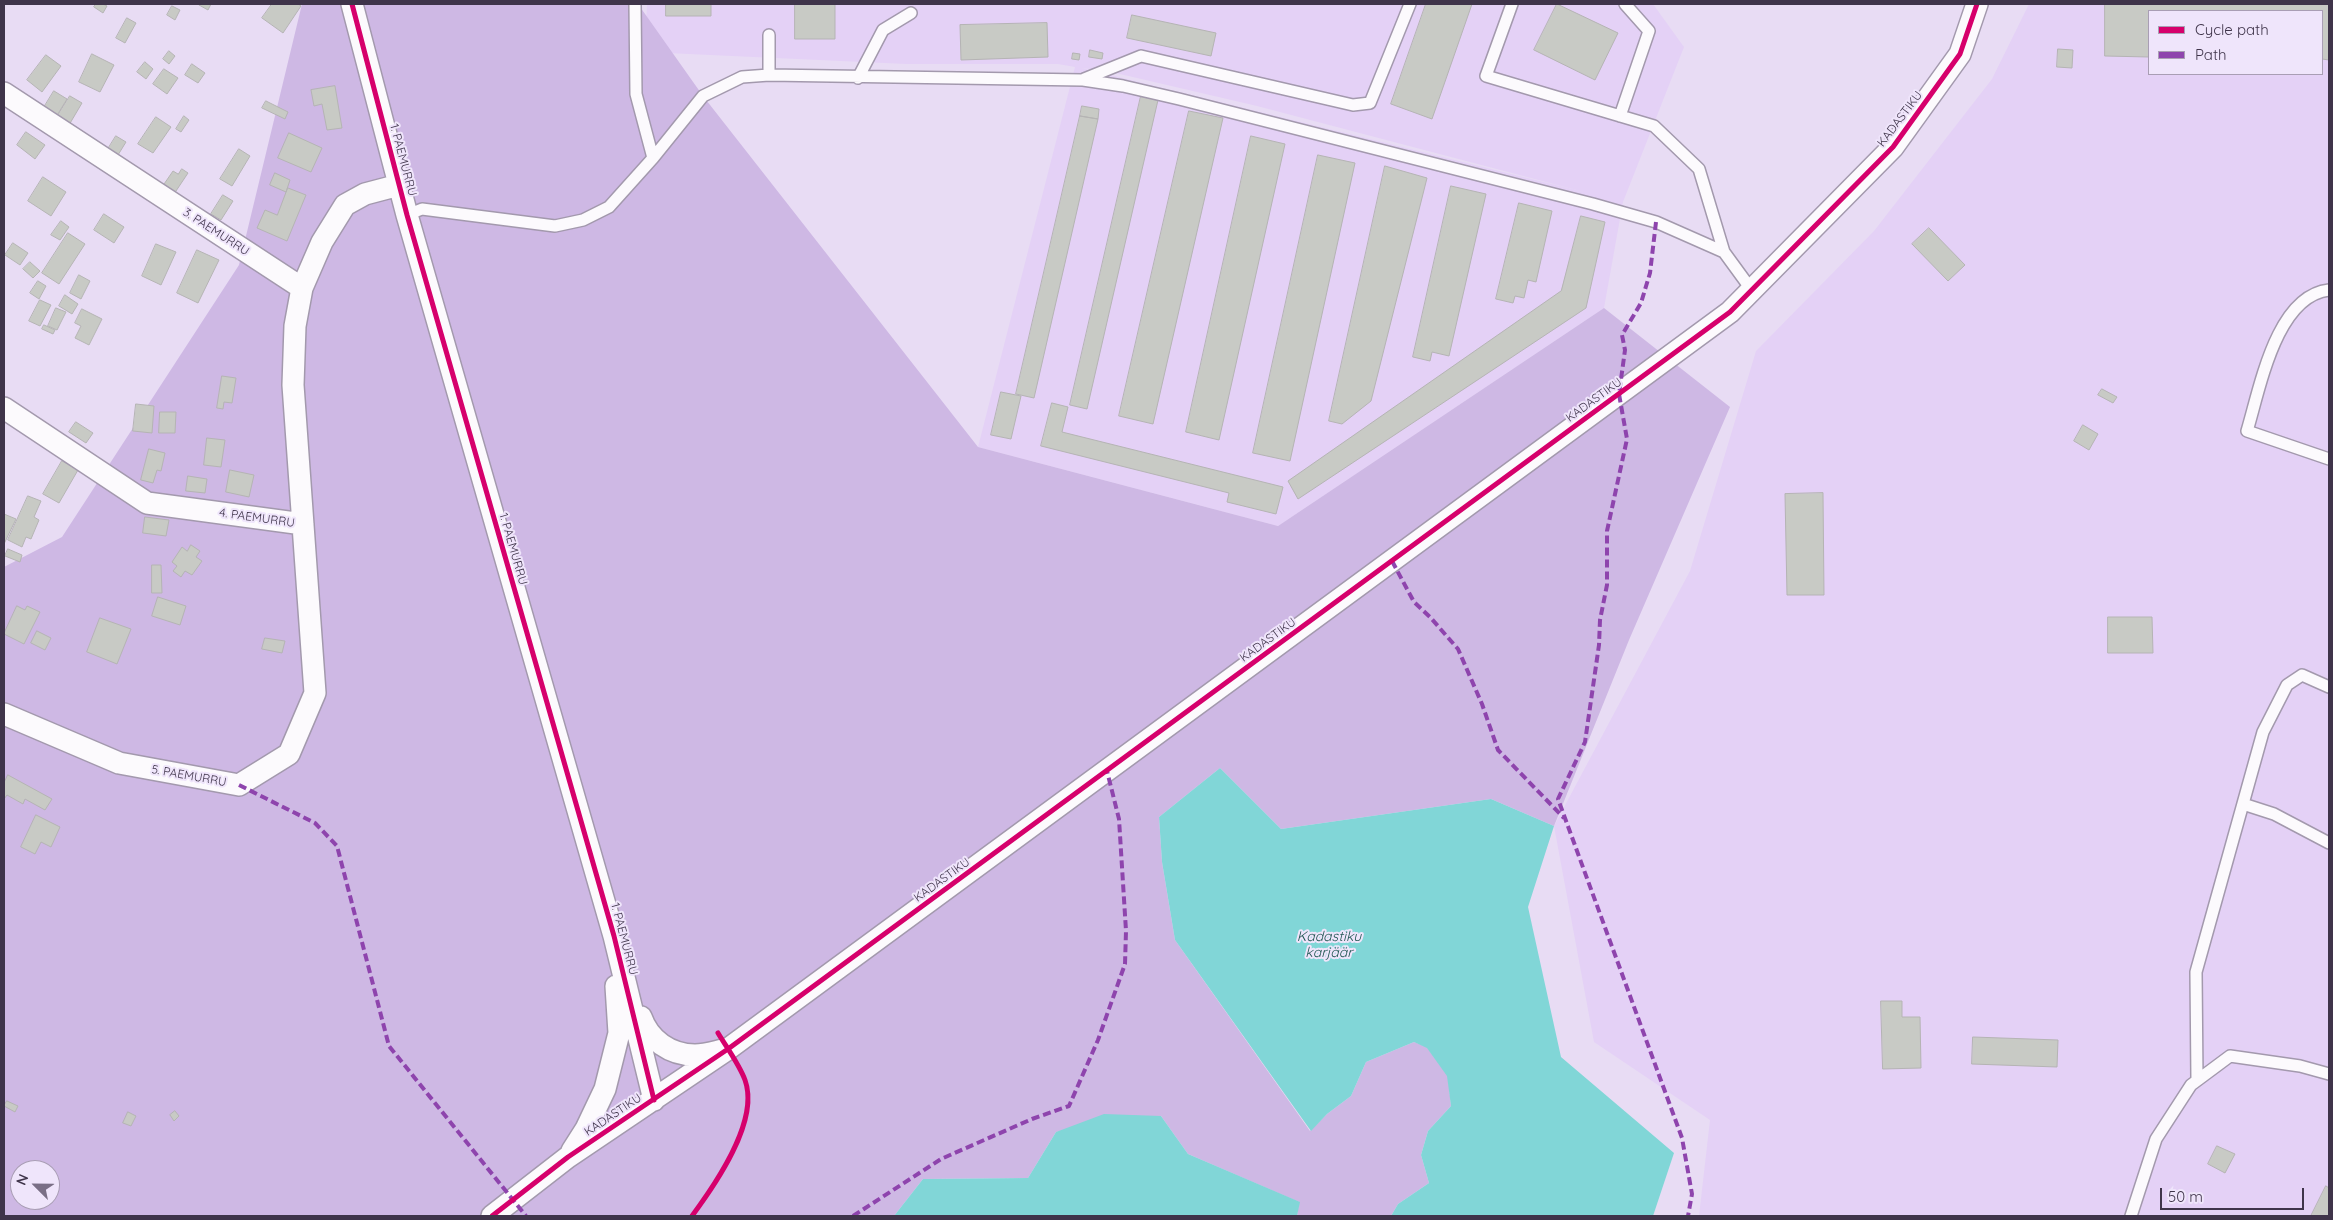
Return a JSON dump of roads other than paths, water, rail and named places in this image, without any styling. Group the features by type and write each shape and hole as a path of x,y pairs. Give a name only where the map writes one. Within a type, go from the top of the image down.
{"street":[{"name":"1. PAEMURRU","path":"352,4 407,215 614,936 654,1100"},
{"name":"KADASTIKU","path":"492,1216 568,1157 728,1049 1730,312 1893,147 1960,54 1978,4"},
{"name":"3. PAEMURRU","path":"4,93 302,288"},
{"path":"302,288 322,242 345,205 365,194 399,185"},
{"name":"4. PAEMURRU","path":"4,408 147,502 302,524 293,385 295,326 302,288"},
{"name":"5. PAEMURRU","path":"4,714 119,763 239,785 289,754 315,693 302,524"},
{"path":"614,936 645,1030 656,1041 667,1048 695,1055 728,1049"},
{"path":"568,1157 586,1129 606,1089 618,1033 614,936"}],"lane":[{"path":"635,4 636,94 653,158"},
{"path":"1082,80 1142,56 1353,105 1370,103 1410,4"},
{"path":"1512,4 1486,76 1654,126 1699,169 1724,252 1751,289"},
{"path":"1620,116 1649,31 1625,4"},
{"path":"858,78 883,30 911,13"},
{"path":"769,35 769,75"},
{"path":"407,215 422,209 555,226 583,220 609,207 653,158 703,96 742,77 769,75 858,78 1082,80 1123,86 1170,97 1593,204 1656,222 1724,252"},
{"path":"2329,290 2319,291 2296,306 2281,326 2247,431 2329,459"},
{"path":"2197,1080 2196,972 2263,732 2287,685 2302,675 2329,687"},
{"path":"2243,804 2274,814 2329,843"},
{"path":"2131,1216 2156,1139 2191,1085 2230,1056 2300,1066 2329,1074"}],"water":[{"name":"Kadastiku karjäär","path":"1220,768 1281,829 1491,799 1554,826 1528,907 1561,1057 1674,1153 1653,1216 1391,1216 1398,1204 1429,1183 1421,1155 1428,1131 1451,1106 1447,1076 1427,1048 1414,1042 1366,1062 1351,1096 1327,1114 1311,1131 1175,940 1162,862 1159,817"},
{"path":"1104,1114 1161,1116 1188,1154 1300,1202 1297,1216 894,1216 923,1179 1028,1178 1056,1132"}]}
